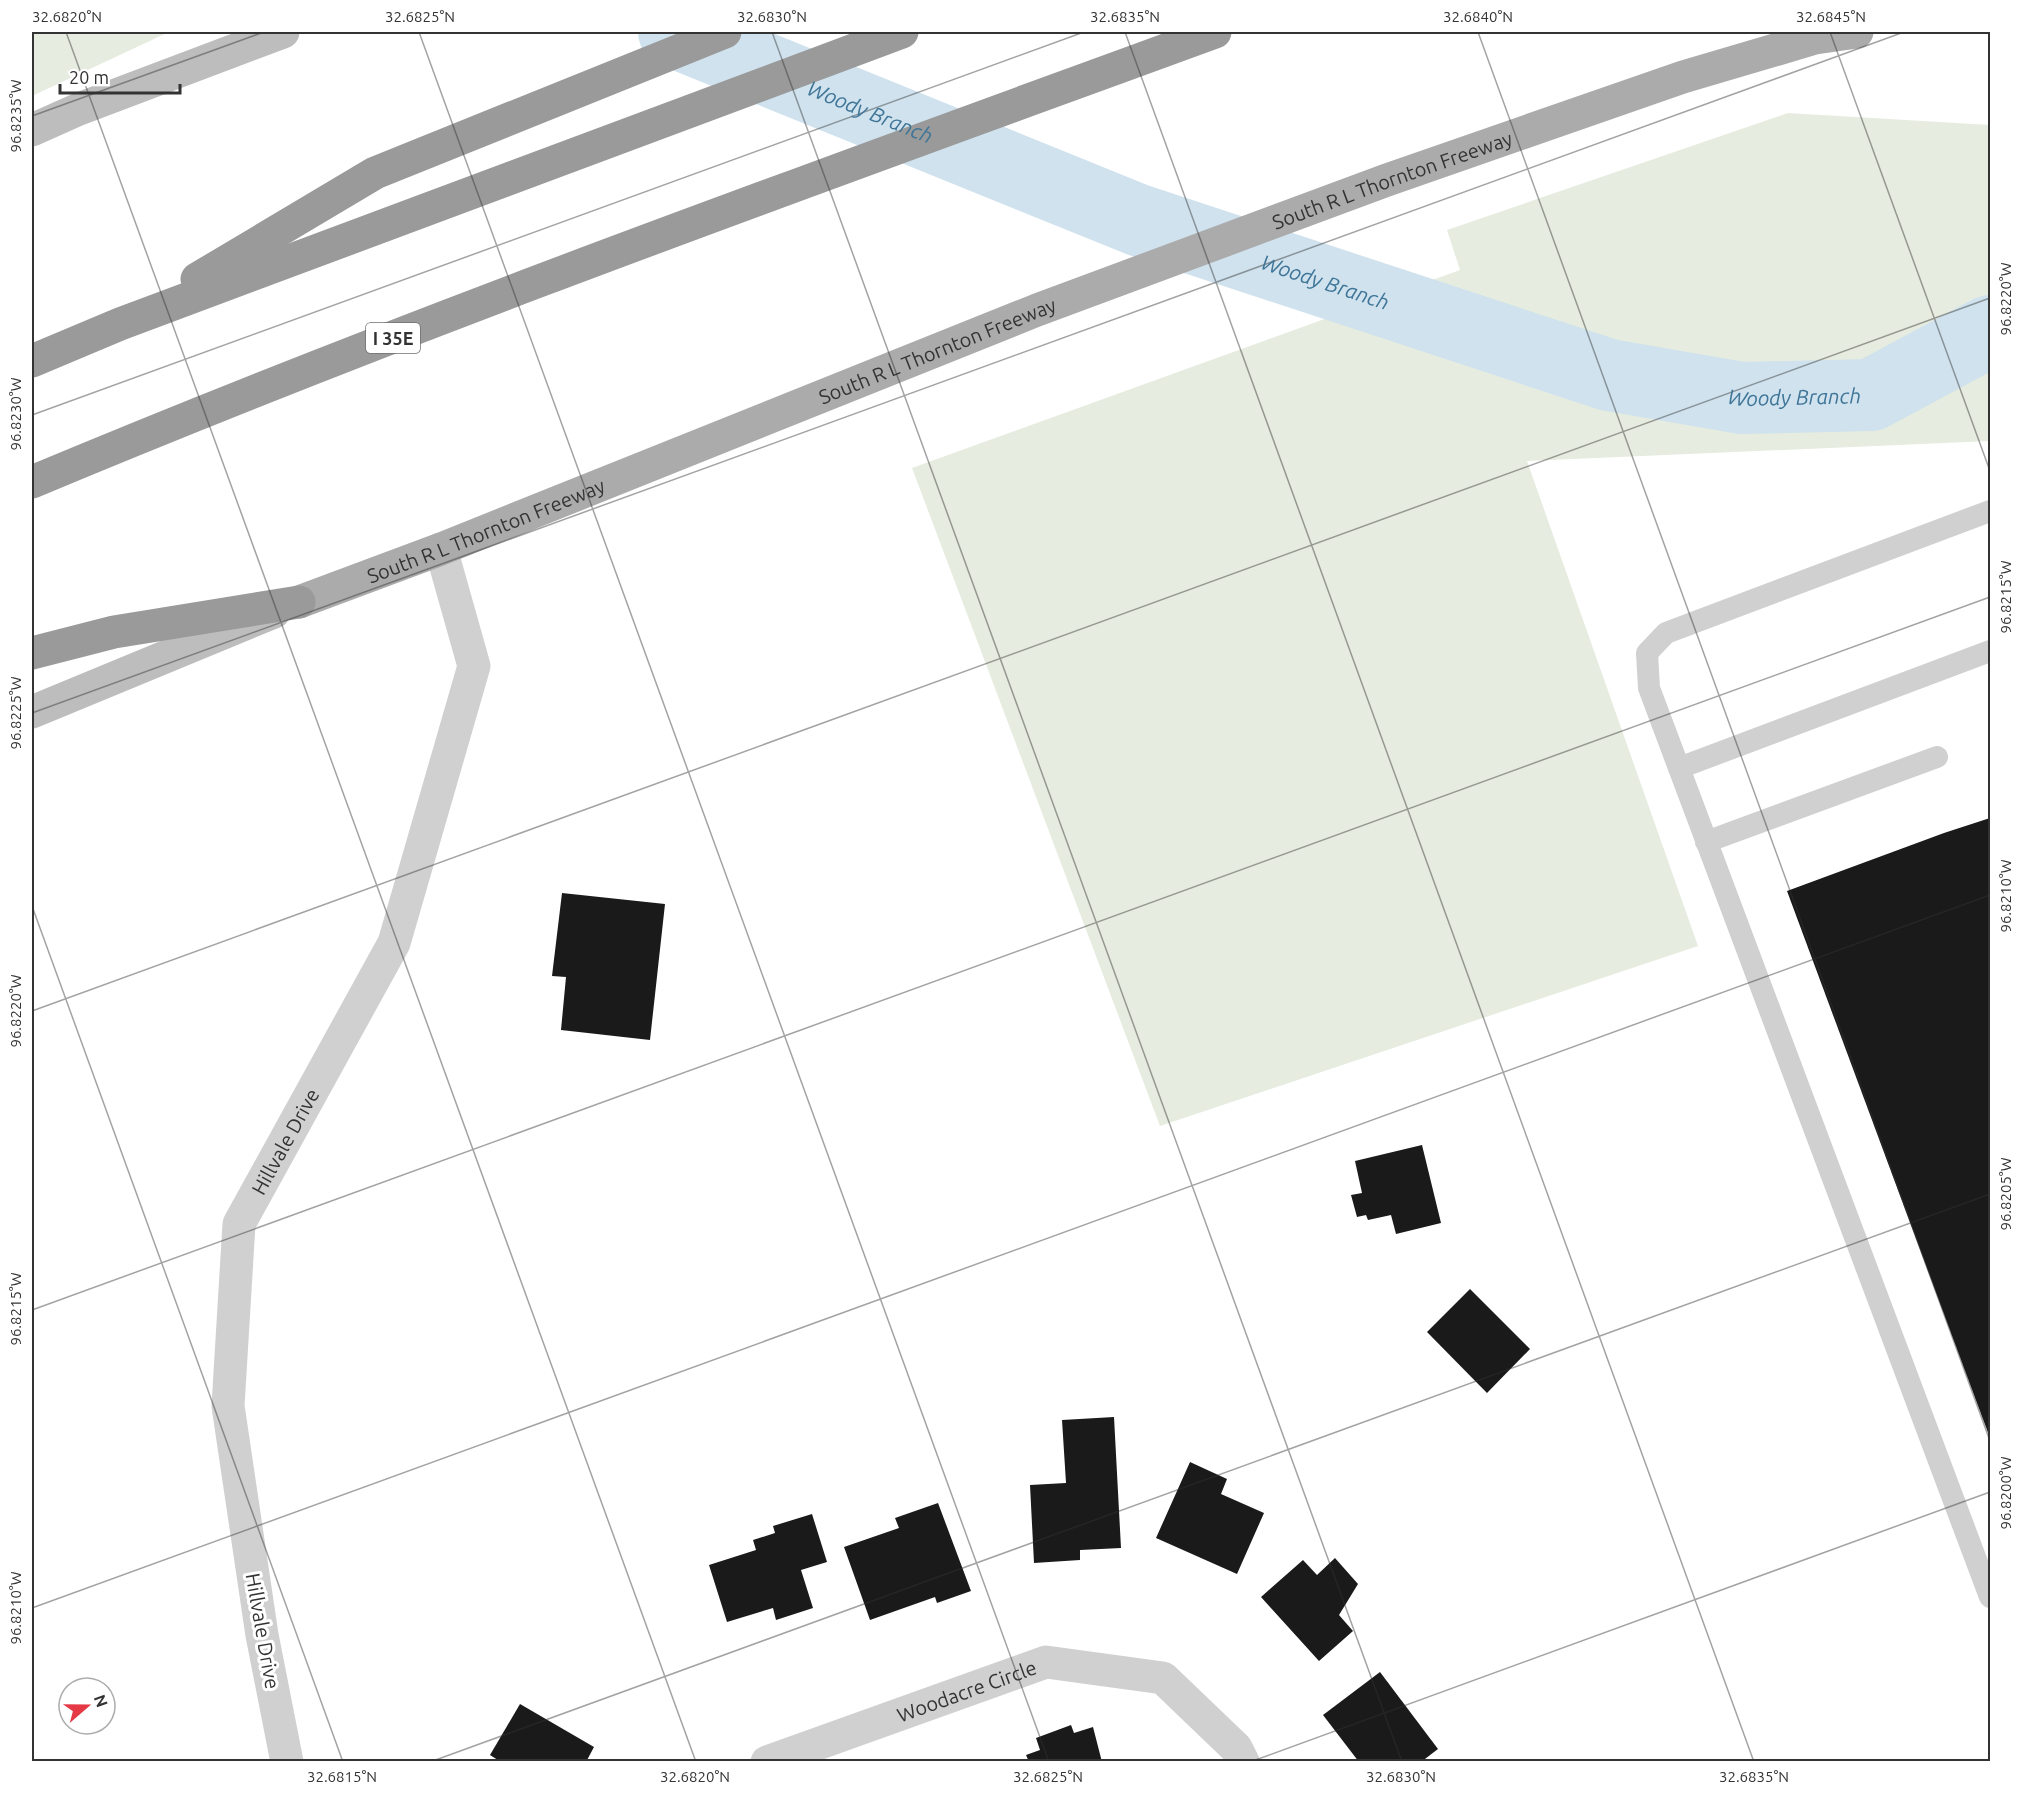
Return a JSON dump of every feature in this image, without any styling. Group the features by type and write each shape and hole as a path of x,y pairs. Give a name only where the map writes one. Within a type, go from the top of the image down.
{"highway":[{"path":"120,324 375,173 725,32"},
{"path":"32,361 120,324 634,130 902,32"},
{"name":"I 35E","path":"32,482 166,425 756,199 1215,32"},
{"path":"32,653 114,632 299,602"}],"main road":[{"path":"32,130 79,109 284,32"},
{"name":"South R L Thornton Freeway","path":"32,712 299,602 441,549 1037,310 1387,180 1683,77 1815,38 1857,32"}],"street":[{"name":"Hillvale Drive","path":"287,1761 262,1635 228,1406 238,1224 394,943 474,666 441,549"},
{"name":"Woodacre Circle","path":"767,1761 1046,1662 1163,1678 1236,1748 1244,1761"}],"lane":[{"path":"1990,511 1666,633 1647,653 1649,688 1990,1597"},
{"path":"1679,768 1990,651"},
{"path":"1706,842 1937,757"}],"shaded area":[{"path":"32,32 169,32 32,96"},
{"path":"1788,113 1990,125 1990,441 1527,461 1698,946 1160,1126 912,468 1460,270 1447,230"}],"building":[{"path":"1990,818 1990,1438 1787,891"},
{"path":"562,893 665,904 650,1040 561,1030 566,977 552,976"},
{"path":"1422,1145 1441,1223 1396,1234 1391,1215 1368,1220 1366,1215 1357,1217 1351,1195 1362,1193 1355,1161"},
{"path":"1470,1289 1530,1349 1487,1393 1427,1332"},
{"path":"1114,1417 1121,1548 1080,1550 1080,1560 1034,1563 1030,1485 1066,1483 1062,1420"},
{"path":"1190,1462 1227,1479 1221,1494 1264,1513 1237,1574 1156,1538"},
{"path":"938,1503 971,1591 937,1603 935,1597 870,1620 844,1547 899,1528 895,1518"},
{"path":"812,1514 827,1562 801,1570 813,1608 776,1620 773,1608 727,1622 709,1565 756,1550 753,1540 775,1533 773,1526"},
{"path":"1335,1558 1358,1584 1339,1615 1353,1631 1319,1661 1261,1597 1303,1560 1317,1575"},
{"path":"1380,1672 1438,1749 1421,1762 1359,1762 1323,1715"},
{"path":"520,1704 594,1747 586,1762 501,1762 490,1755"},
{"path":"1071,1725 1074,1733 1093,1727 1102,1762 1029,1762 1026,1755 1040,1750 1036,1738"}],"waterway":[{"name":"Woody Branch","path":"674,32 1138,220 1609,375 1742,398 1871,395 1990,331"}]}
